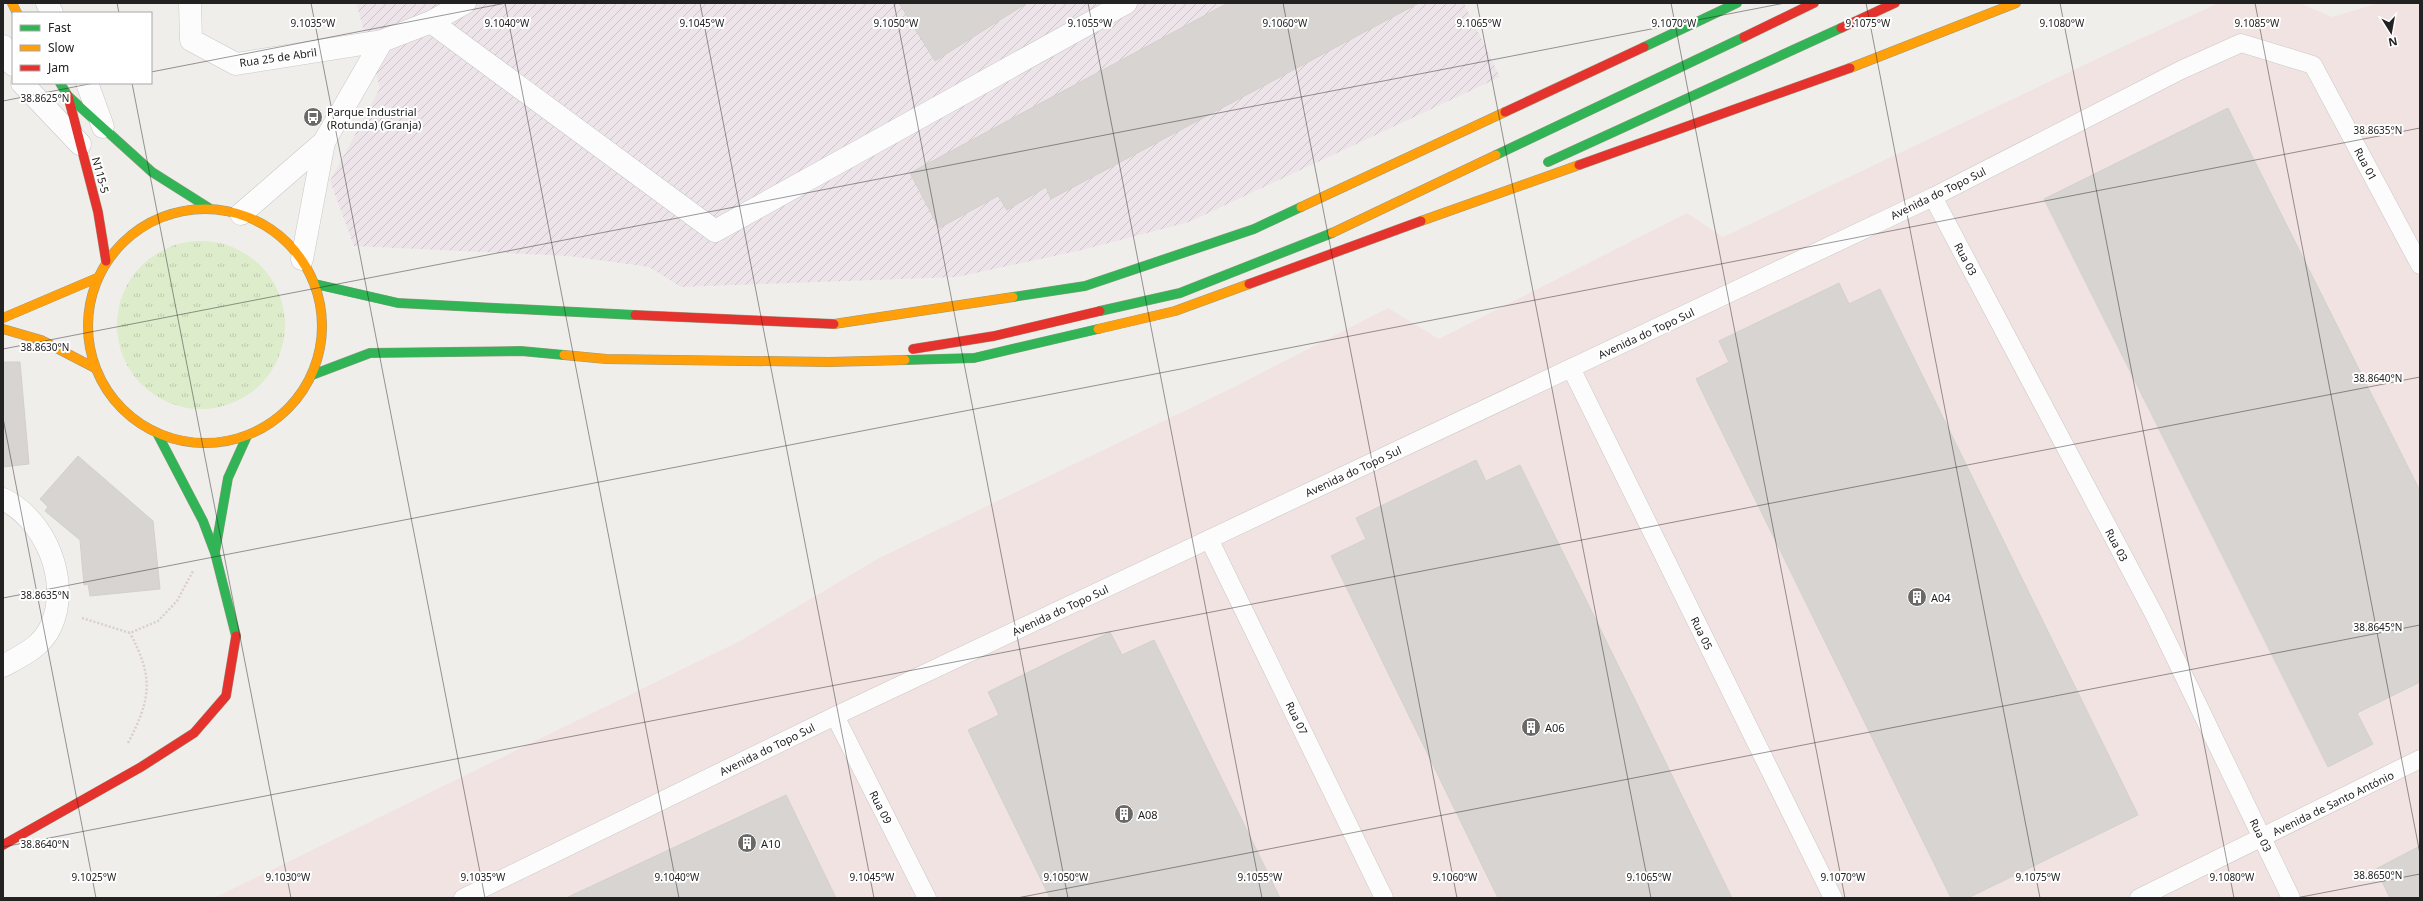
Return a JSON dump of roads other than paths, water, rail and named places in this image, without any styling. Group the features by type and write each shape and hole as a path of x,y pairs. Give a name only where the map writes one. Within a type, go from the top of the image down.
{"main road":[{"path":"12,3 16,12"},
{"path":"316,284 398,303 826,326 1086,286 1254,229 1737,3"},
{"path":"829,362 994,336 1180,293 1339,230 1814,3"},
{"path":"1542,165 1895,3"},
{"path":"312,375 370,353 521,352 606,359 829,362 982,357 1175,311 1404,227 1833,75 2016,3"},
{"path":"61,84 68,96 152,172 208,208"},
{"name":"N115-5","path":"68,96 98,212 106,261"},
{"path":"1404,227 1513,178"},
{"path":"208,208 241,214 276,231 302,259 316,284 322,314 322,345 312,375 296,400 273,422 247,436 217,442 186,442 157,433 131,417 109,395 95,368 88,338 88,315 97,278 106,261 134,232 169,214 208,208"},
{"path":"3,318 97,278"},
{"path":"3,329 41,340 95,368"},
{"path":"3,845 116,781 194,733 226,696 236,634 215,553 203,521 157,433"},
{"path":"215,553 228,478 247,436"}],"street":[{"path":"47,3 52,12"},
{"name":"Rua 25 de Abril","path":"190,3 192,40 236,64 382,41"},
{"path":"241,214 324,142 382,41 431,22 465,3"},
{"path":"431,22 715,231 1126,3"},
{"path":"3,46 12,63"},
{"path":"23,84 80,144"},
{"path":"86,84 103,127"},
{"path":"302,259 324,142"},
{"path":"3,499 30,519 51,553 59,596 51,626 34,649 3,666"}],"lane":[{"name":"Avenida do Topo Sul","path":"463,898 484,893 835,716 1933,197 2181,70 2241,43"},
{"name":"Rua 01","path":"2241,43 2313,65 2420,265"},
{"name":"Rua 03","path":"1933,197 2155,616 2291,898"},
{"name":"Rua 05","path":"1571,368 1833,898"},
{"name":"Rua 07","path":"1209,539 1384,898"},
{"name":"Rua 09","path":"835,716 927,898"},
{"name":"Avenida de Santo António","path":"2138,898 2420,760"}],"place":[{"name":"Parque Industrial (Rotunda) (Granja)","path":"313,117"},
{"name":"A04","path":"1917,597"},
{"name":"A06","path":"1531,727"},
{"name":"A08","path":"1124,814"},
{"name":"A10","path":"747,843"}]}
